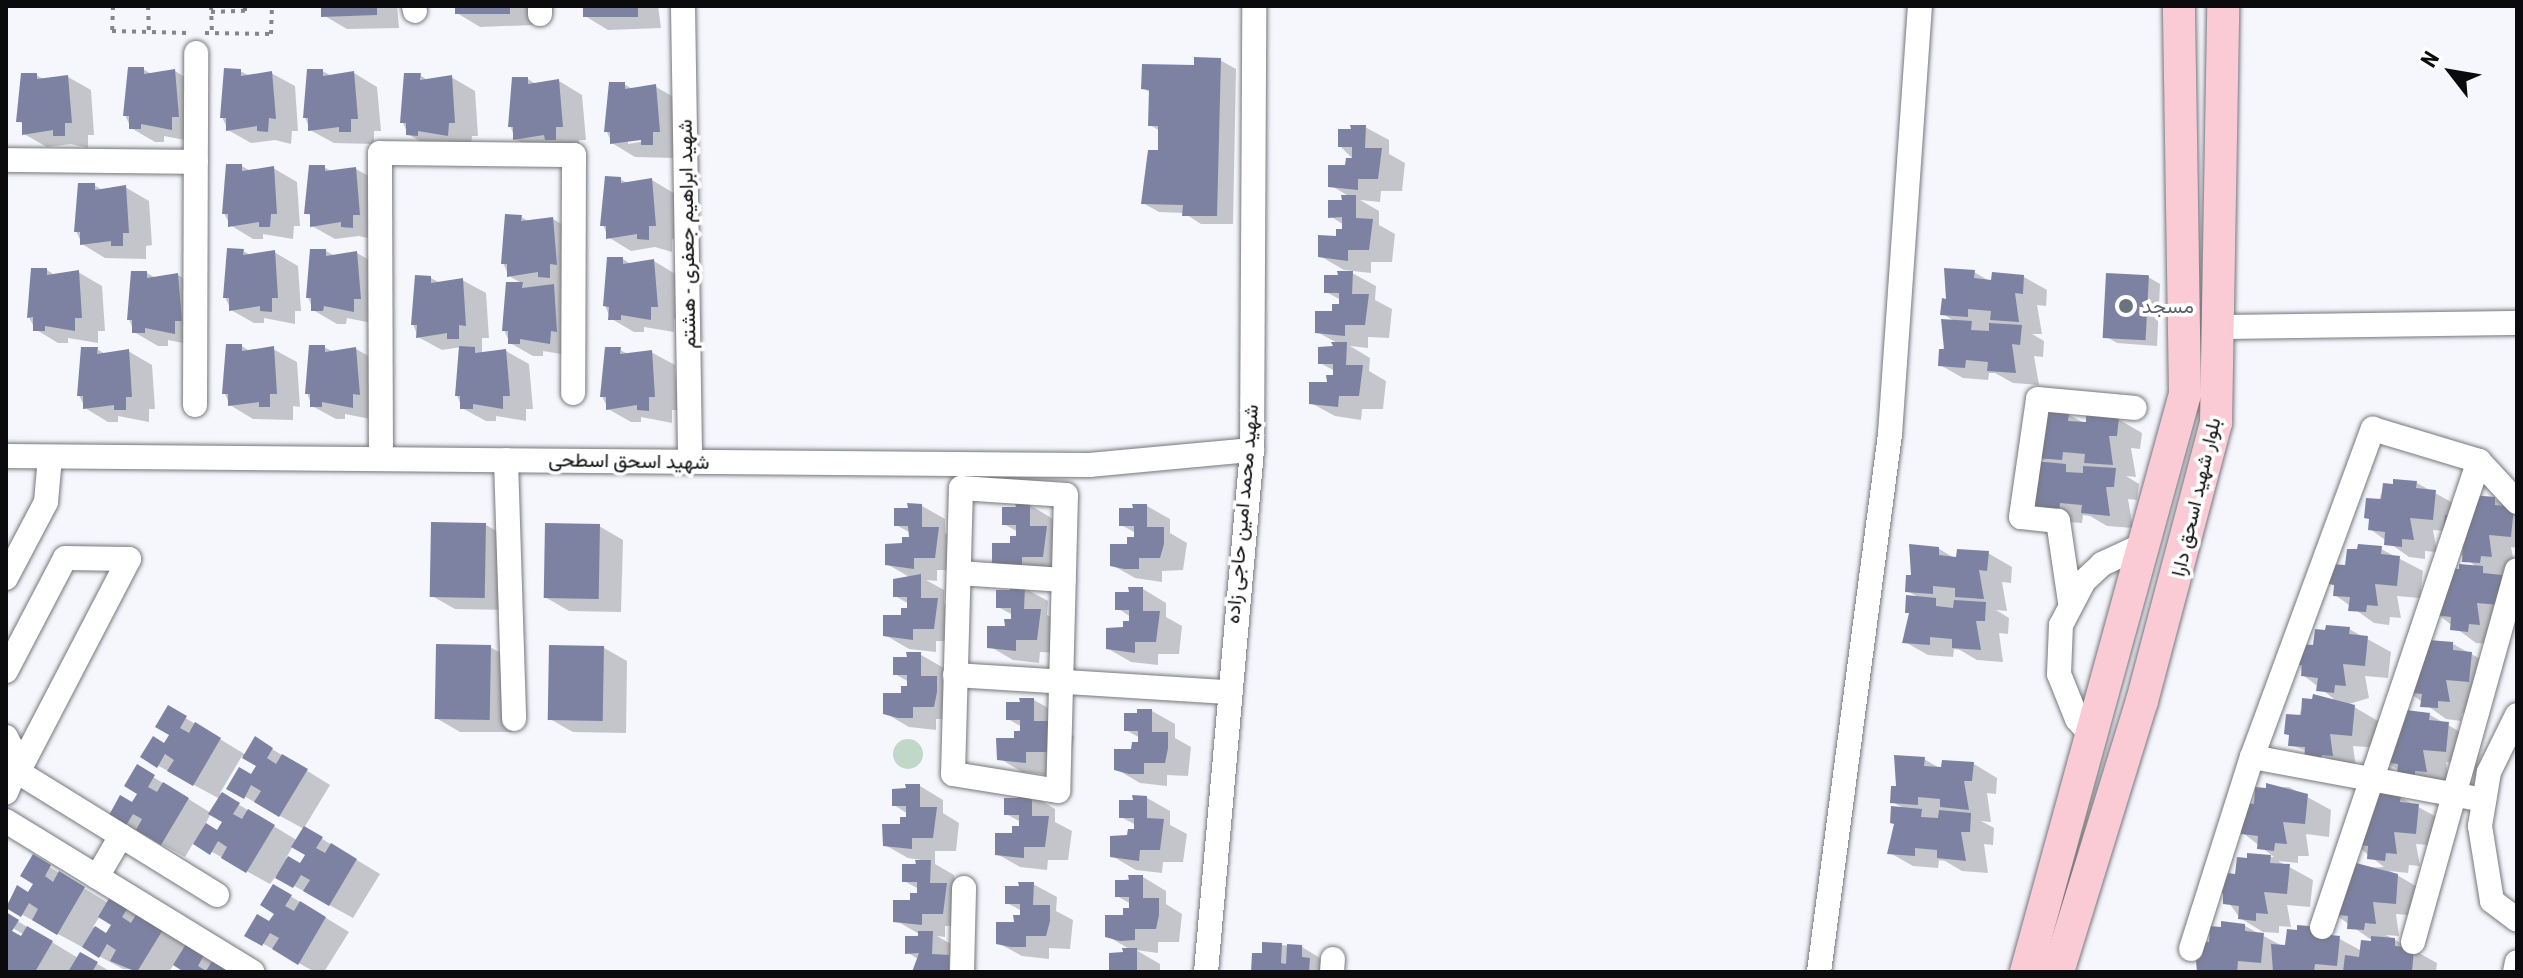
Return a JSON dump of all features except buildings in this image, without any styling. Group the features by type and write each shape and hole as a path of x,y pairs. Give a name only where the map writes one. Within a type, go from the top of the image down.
{"main road":[{"name":"بلوار شهید اسحق دارا","path":"2026,972 2094,738 2185,394 2179,6"},
{"name":"بلوار شهید اسحق دارا","path":"2058,972 2163,625 2216,423 2223,6"},
{"path":"2126,617 2163,625"}],"street":[{"name":"شهید ابراهیم جعفری - هشتم","path":"683,6 690,461"},
{"name":"شهید محمد امین حاجی زاده","path":"1206,972 1227,692 1252,450 1254,6"},
{"path":"1819,972 1890,434 1920,6"},
{"path":"195,405 196,53"},
{"path":"381,459 380,153 574,155 573,393"},
{"path":"6,160 196,162"},
{"path":"2220,327 2517,323"},
{"path":"2094,738 2077,719 2059,674 2057,649 2070,602 2058,521 2021,517 2038,399 2135,408"},
{"path":"2191,949 2252,757 2373,429 2479,461 2517,502"},
{"name":"شهید اسحق اسطحی","path":"6,456 1089,465 1252,450"},
{"path":"6,578 46,502 50,457"},
{"path":"506,460 514,719"},
{"path":"2322,927 2368,779 2479,461"},
{"path":"961,488 1066,495 1064,580 1064,680 1058,791 953,774 961,488"},
{"path":"2070,602 2102,564 2147,543"},
{"path":"6,671 65,558 129,559 12,782"},
{"path":"2413,942 2517,570"},
{"path":"959,573 1064,580"},
{"path":"955,675 1227,692"},
{"path":"2517,715 2489,772 2480,826 2492,901 2517,920"},
{"path":"6,737 17,752 12,782"},
{"path":"2252,757 2484,800"},
{"path":"12,782 121,836 217,895"},
{"path":"6,821 252,972"},
{"path":"97,877 121,836"},
{"path":"962,972 964,888"},
{"path":"2515,972 2517,962"}],"path":[{"path":"112,31 113,6"},
{"path":"148,6 149,32"},
{"path":"212,33 211,9 245,11 245,6"}],"green space":[{"path":"908,739 919,743 923,754 919,765 908,769 897,765 893,754 897,743"}],"place":[{"name":"مسجد","path":"2126,306"}]}
